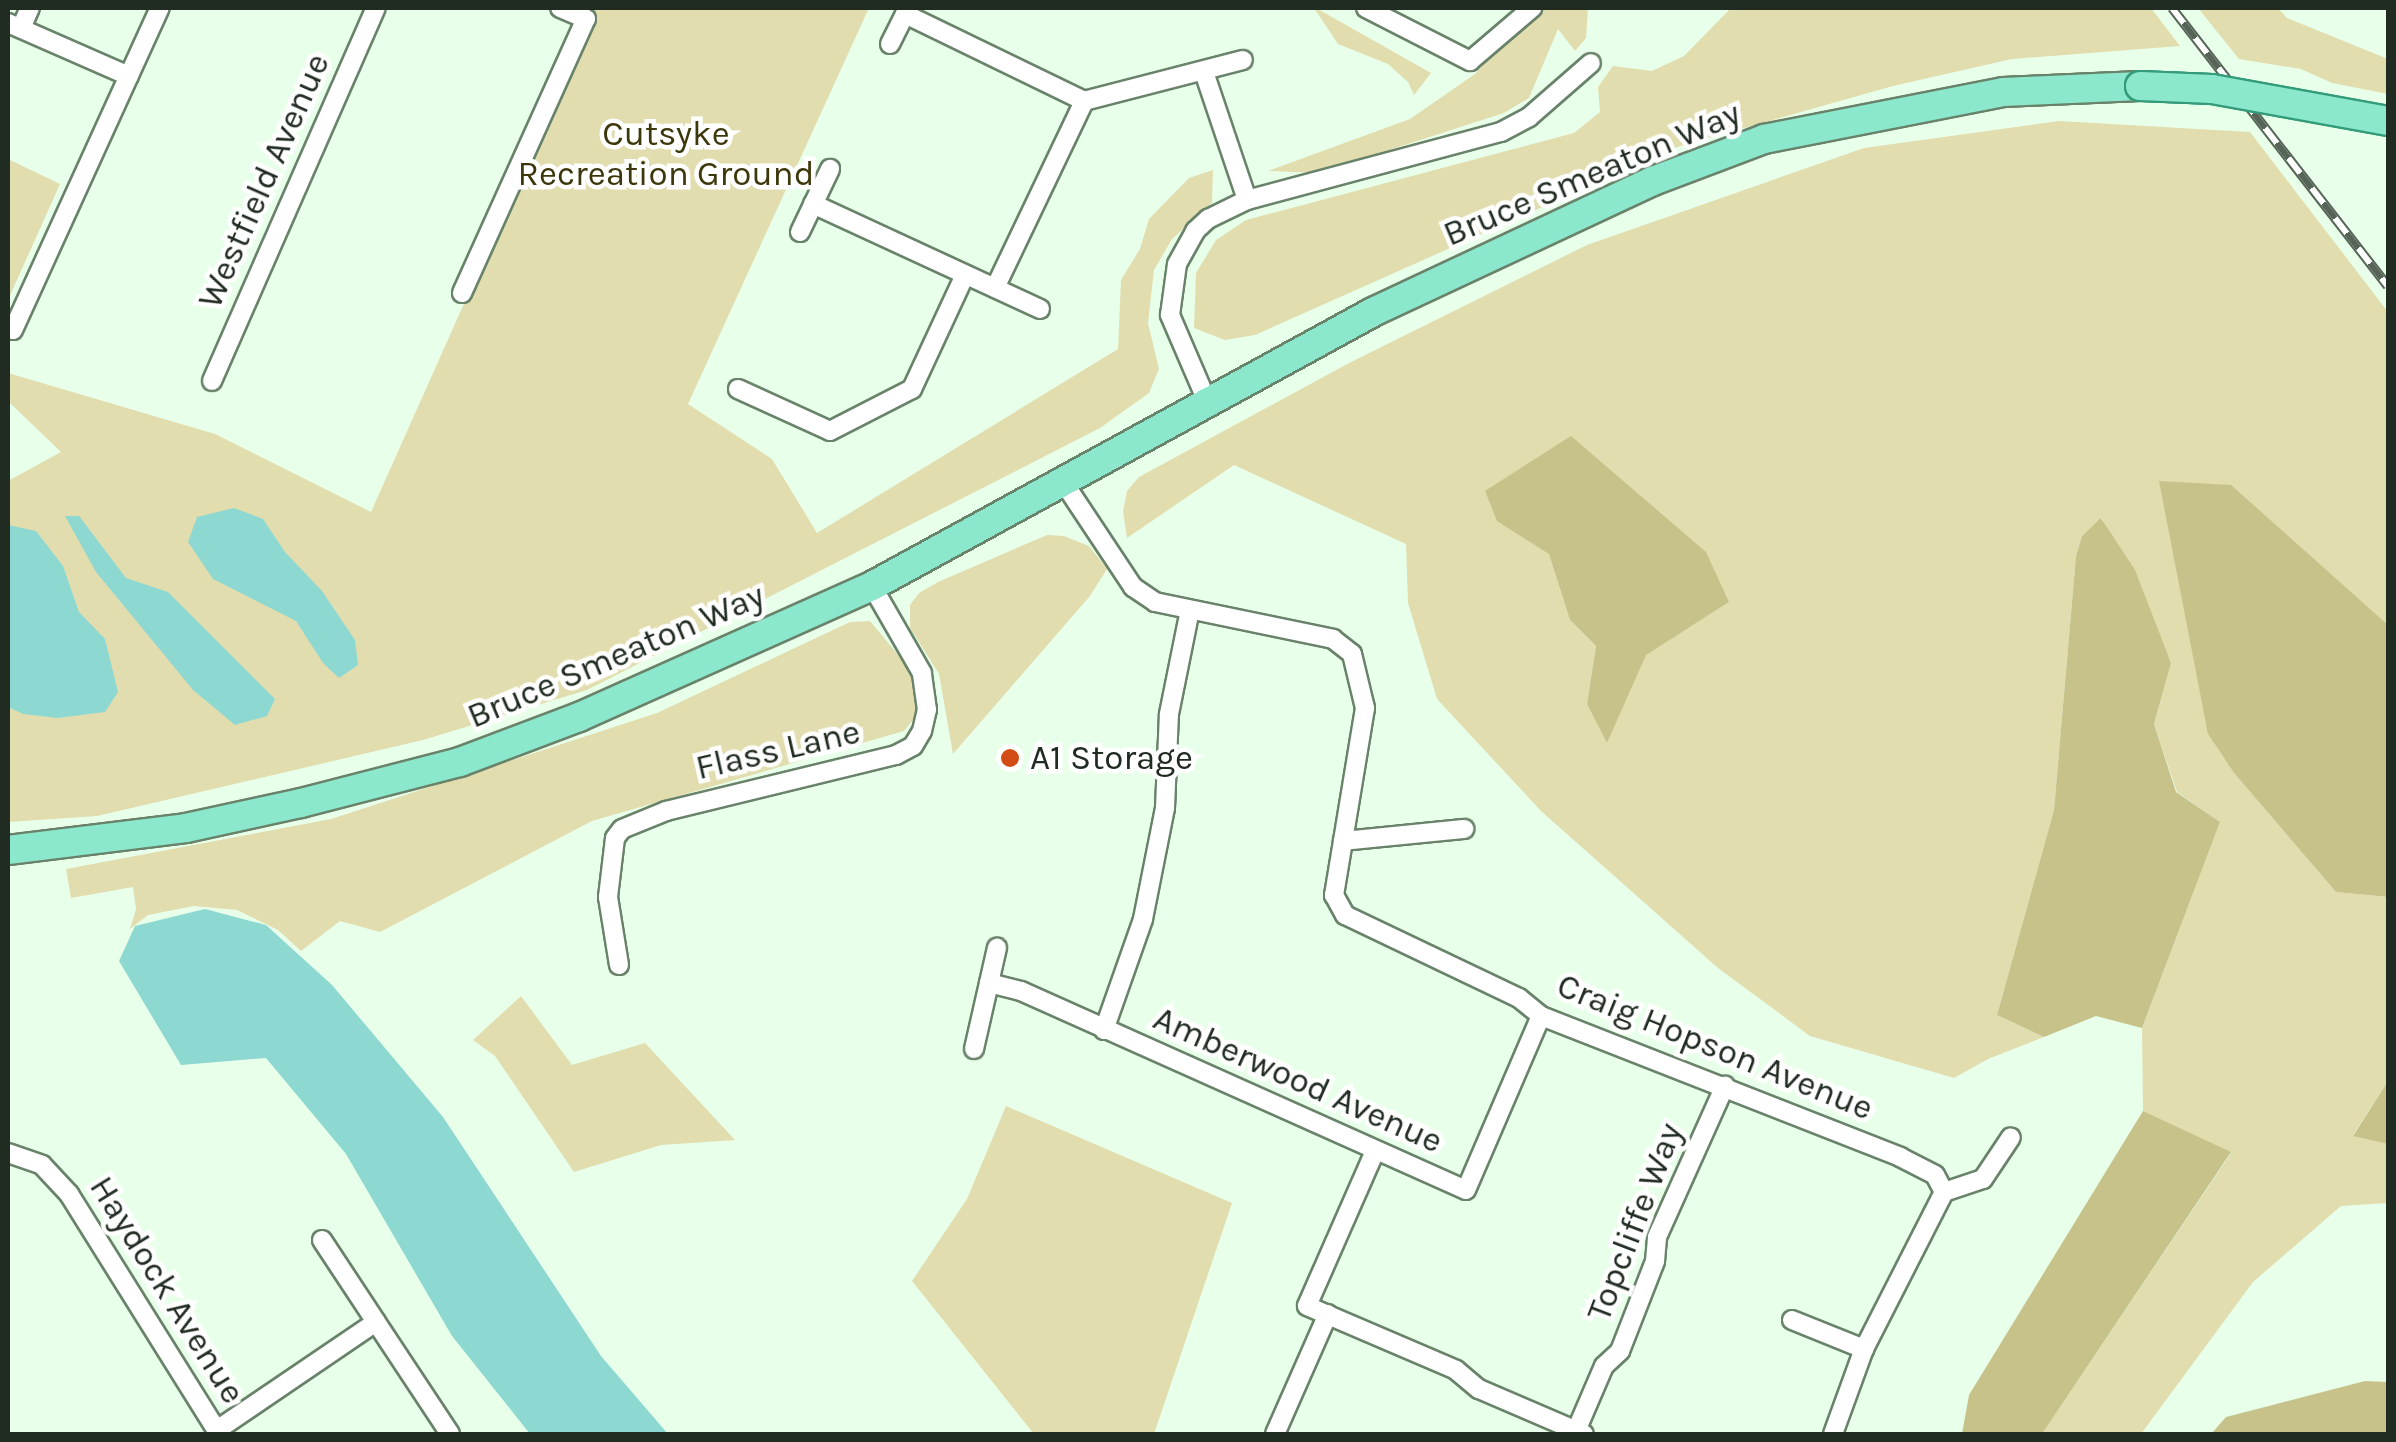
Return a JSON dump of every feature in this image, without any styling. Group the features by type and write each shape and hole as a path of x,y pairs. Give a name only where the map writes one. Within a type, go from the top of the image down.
{"main road":[{"name":"Bruce Smeaton Way","path":"8,850 186,828 460,762 634,694 872,586 1372,312 1618,197 1764,139 2003,92 2140,86 2212,89 2388,120"}],"street":[{"path":"30,8 14,26 129,76"},
{"path":"14,330 160,8"},
{"name":"Westfield Avenue","path":"212,381 376,8"},
{"path":"462,293 586,18 560,8"},
{"path":"1366,8 1470,61 1532,8"},
{"path":"890,44 906,11 1084,101 1243,60"},
{"path":"1206,401 1170,315 1177,264 1195,231 1208,219 1247,200 1500,132 1529,117 1590,63"},
{"path":"1204,72 1247,200"},
{"path":"995,288 1084,101"},
{"path":"800,232 830,169"},
{"path":"813,204 1040,309"},
{"path":"738,389 830,431 912,388 965,274"},
{"name":"Craig Hopson Avenue","path":"1064,483 1133,587 1155,602 1333,639 1352,654 1365,708 1334,895 1345,915 1519,998 1541,1016 1900,1157 1934,1175 1944,1192"},
{"name":"Flass Lane","path":"619,966 608,897 615,838 622,829 666,811 896,755 913,746 927,710 922,673 872,586"},
{"name":"Amberwood Avenue","path":"1104,1030 1143,919 1165,808 1169,714 1190,610"},
{"path":"1343,842 1464,830"},
{"path":"974,1048 997,948"},
{"name":"Amberwood Avenue","path":"989,983 1021,991 1466,1190 1541,1016"},
{"name":"Topcliffe Way","path":"1580,1433 1604,1366 1620,1351 1656,1261 1657,1237 1725,1086"},
{"path":"1833,1434 1864,1350 1944,1192 1983,1179 2011,1138"},
{"path":"1374,1151 1307,1306 1456,1370 1479,1389 1580,1433"},
{"name":"Haydock Avenue","path":"8,1153 42,1166 70,1194 218,1432"},
{"path":"322,1240 450,1434"},
{"path":"1275,1434 1328,1314"},
{"path":"1792,1320 1864,1350"},
{"path":"218,1432 376,1322"}],"green space":[{"name":"Cutsyke Recreation Ground","path":"596,8 869,8 688,404 772,459 817,533 1118,349 1121,280 1140,249 1149,219 1189,178 1213,170 1212,203 1172,239 1154,270 1148,323 1159,369 1149,393 1100,428 587,690 423,740 97,816 8,822 8,481 61,452 8,401 8,373 215,434 371,512"},
{"path":"1314,8 1431,73 1414,95 1408,82 1388,64 1338,44"},
{"path":"1534,8 1588,8 1586,38 1575,51 1558,29 1529,98 1504,113 1318,173 1268,171 1410,119 1475,74"},
{"path":"1731,8 2151,8 2180,46 2012,59 1893,86 1677,147 1255,335 1225,340 1194,328 1196,273 1216,240 1246,220 1574,133 1600,112 1598,87 1613,66 1652,71 1684,56"},
{"path":"2198,8 2278,8 2287,18 2388,59 2388,94 2332,83 2301,69 2239,59"},
{"path":"2059,121 2250,132 2388,312 2388,625 2316,563 2208,734 2234,773 2336,892 2388,897 2388,1081 2353,1135 2388,1144 2388,1203 2341,1206 2253,1282 2141,1434 2042,1434 2231,1153 2143,1111 2142,1028 2220,822 2177,792 2154,724 2171,662 2102,518 2082,536 2076,556 2054,810 1997,1015 2044,1037 1988,1059 1954,1078 1810,1036 1718,968 1541,811 1437,699 1408,603 1406,544 1234,465 1127,538 1123,511 1127,491 1139,477 1349,363 1587,245 1864,148","holes":["1549,553 1729,602 1645,655 1607,742 1587,704 1596,646 1570,620"]},
{"path":"8,159 60,184 8,300"},
{"path":"1047,535 1064,536 1089,546 1107,569 1090,596 953,754 939,674 910,628 910,605 919,593 938,582"},
{"path":"870,621 910,669 920,712 904,731 592,821 380,932 340,921 301,951 278,930 237,910 194,906 148,915 130,929 136,909 133,887 71,898 66,869 331,819 657,713 850,622"},
{"path":"521,996 572,1065 645,1043 735,1140 661,1145 574,1172 495,1056 473,1040"},
{"path":"1006,1106 1232,1203 1154,1434 1034,1434 912,1281 967,1199"}],"shaded area":[{"path":"1571,436 1706,552 1729,602 1646,655 1607,743 1587,704 1596,646 1570,620 1549,554 1497,521 1485,491"},
{"path":"2159,481 2231,485 2388,625 2388,897 2336,892 2234,773 2208,734"},
{"path":"2101,518 2135,570 2171,663 2154,724 2176,792 2220,822 2142,1028 2096,1016 2044,1037 1997,1015 2054,810 2076,556 2082,536"},
{"path":"2388,1081 2388,1144 2353,1136"},
{"path":"2143,1111 2231,1152 2042,1434 1962,1434 1969,1395"},
{"path":"2365,1381 2388,1382 2388,1434 2211,1434 2226,1417"}],"water":[{"path":"234,508 263,519 285,552 322,591 355,640 358,665 339,678 323,663 296,621 213,579 188,542 197,517"},
{"path":"65,516 79,516 126,578 168,592 275,699 267,716 235,725 193,690 96,572"},
{"path":"8,525 36,531 63,566 79,612 105,639 118,692 105,712 58,718 23,714 8,707"},
{"path":"205,909 266,925 332,985 443,1117 601,1356 668,1434 530,1434 452,1336 346,1154 266,1058 181,1065 119,961 135,926"}],"railway":[{"path":"2172,8 2388,286"}],"place":[{"name":"A1 Storage","path":"1010,758"}]}
